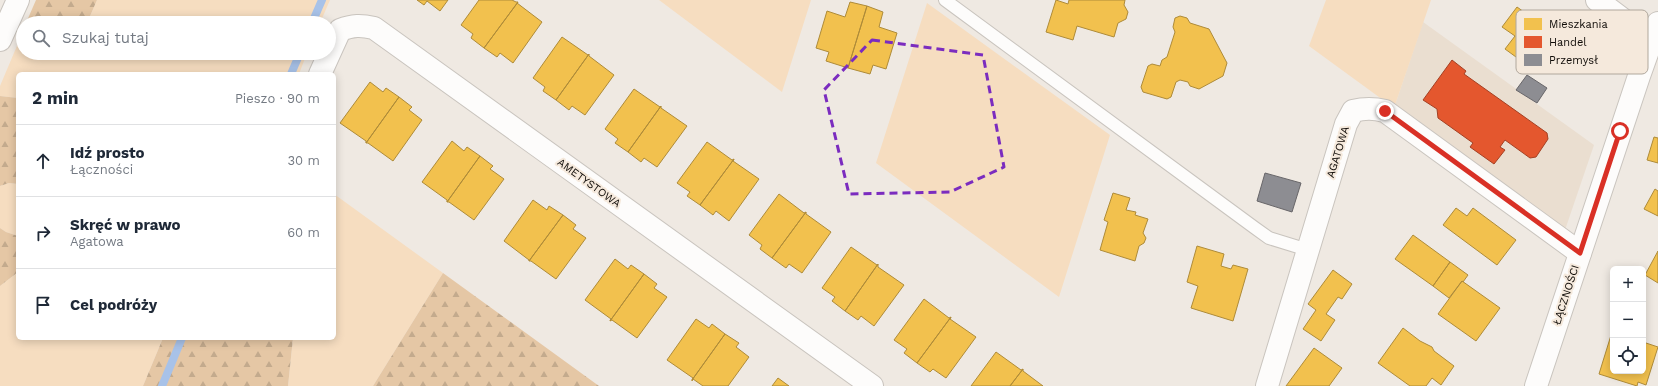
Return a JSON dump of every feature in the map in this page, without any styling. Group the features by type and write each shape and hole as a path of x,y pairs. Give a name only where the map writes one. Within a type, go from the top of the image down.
{"street":[{"path":"0,40 18,0"},
{"path":"1597,0 1610,10"},
{"name":"AMETYSTOWA","path":"336,39 340,30 352,26 362,25 374,28 872,386"},
{"name":"ŁĄCZNOŚCI","path":"1648,54 1656,34"},
{"name":"AMETYSTOWA","path":"321,72 326,60"},
{"name":"ŁĄCZNOŚCI","path":"1536,386 1640,74"},
{"name":"AGATOWA","path":"1267,386 1346,124 1352,111 1364,108 1374,108 1385,111 1580,253"}],"lane":[{"path":"945,0 1268,238 1308,250"}],"highlighted area":[{"path":"872,40 983,55 1004,167 950,192 849,194 824,90"}],"shaded area":[{"path":"97,0 330,0 323,16 90,16"},
{"path":"659,0 811,0 782,92"},
{"path":"1326,0 1431,0 1394,108 1309,46"},
{"path":"927,3 1110,135 1059,297 876,163"},
{"path":"1423,22 1594,145 1565,230 1394,108"},
{"path":"16,48 16,60 304,60 300,72 16,72 16,98 0,96 0,86"},
{"path":"9,183 16,184 16,235 0,228 0,186"},
{"path":"336,195 443,273 373,386 288,386 293,340 336,340"},
{"path":"16,274 16,340 162,340 143,386 0,386 0,286"}],"green space":[{"path":"36,0 97,0 90,16 29,16"},
{"path":"0,96 16,98 16,184 9,183 0,186"},
{"path":"0,228 16,235 16,274 0,286"},
{"path":"443,273 599,386 373,386"},
{"path":"162,340 293,340 288,386 143,386"}],"building: Mieszkania":[{"path":"417,0 448,0 440,11 427,1 424,5"},
{"path":"479,0 512,0 518,2 484,48 471,38 473,34 461,25"},
{"path":"1056,0 1068,4 1069,0 1125,0 1124,5 1128,12 1126,19 1118,23 1114,37 1077,26 1073,40 1046,32"},
{"path":"850,2 867,6 848,68 826,61 829,52 816,48 827,11 845,17"},
{"path":"517,3 542,22 513,63 500,53 497,57 484,48"},
{"path":"867,6 883,12 879,27 897,33 886,69 873,65 870,74 848,68"},
{"path":"1517,7 1521,10 1516,10 1516,57 1505,49 1515,36 1502,27"},
{"path":"1180,16 1187,18 1190,23 1209,29 1227,63 1223,76 1199,89 1190,86 1188,82 1180,80 1176,82 1171,97 1167,99 1143,92 1141,87 1148,66 1152,64 1160,66 1162,60 1167,57 1175,32 1173,27 1175,18"},
{"path":"562,37 588,55 589,54 556,100 543,91 545,87 533,78"},
{"path":"589,54 589,56 614,75 585,115 572,106 569,110 556,100"},
{"path":"370,82 383,92 386,88 399,97 366,143 366,141 340,123"},
{"path":"634,89 660,107 661,106 628,152 615,143 618,139 605,129"},
{"path":"399,97 412,107 409,110 422,120 393,161 366,143"},
{"path":"661,106 661,108 687,126 657,167 644,158 641,162 628,152"},
{"path":"1654,137 1658,138 1658,163 1647,160"},
{"path":"452,141 464,151 467,147 480,156 447,202 447,200 422,182"},
{"path":"707,142 732,160 734,159 700,205 687,196 690,192 677,183"},
{"path":"480,156 493,166 490,169 504,179 474,220 447,202"},
{"path":"734,159 733,161 759,179 729,221 716,211 713,215 700,205"},
{"path":"1655,189 1658,191 1658,216 1644,209"},
{"path":"1113,193 1130,198 1126,210 1136,212 1135,215 1148,219 1143,233 1146,238 1144,243 1139,246 1135,261 1100,250 1108,222 1104,220"},
{"path":"779,194 804,213 806,212 772,258 760,249 762,245 749,235"},
{"path":"533,200 547,210 549,206 563,215 529,261 504,241"},
{"path":"1456,208 1467,216 1473,208 1516,240 1497,265 1443,225"},
{"path":"806,212 806,214 831,232 802,273 789,264 786,268 772,258"},
{"path":"563,215 576,225 573,229 586,238 556,279 529,261"},
{"path":"1413,235 1450,262 1433,286 1395,259"},
{"path":"1197,246 1224,254 1221,266 1231,269 1233,265 1248,269 1233,321 1191,308 1198,286 1187,282"},
{"path":"851,247 877,265 878,264 845,311 832,301 835,297 822,288"},
{"path":"1658,251 1658,283 1646,276"},
{"path":"615,259 628,269 631,265 644,274 610,321 611,319 585,300"},
{"path":"1450,262 1468,275 1449,298 1433,286"},
{"path":"878,264 878,267 904,285 874,326 861,316 858,320 845,311"},
{"path":"1333,270 1352,284 1342,299 1338,297 1326,314 1335,320 1321,341 1303,329 1316,310 1308,304"},
{"path":"644,274 657,284 654,288 667,297 637,338 612,320 610,321"},
{"path":"1462,281 1500,308 1476,341 1438,314"},
{"path":"924,299 949,318 951,317 917,363 904,353 907,349 894,340"},
{"path":"951,317 950,319 976,337 946,378 933,369 930,372 917,363"},
{"path":"696,319 709,328 712,324 725,334 692,380 693,378 667,360"},
{"path":"1403,328 1420,341 1432,347 1434,351 1454,366 1441,385 1432,378 1426,386 1410,386 1378,363"},
{"path":"725,334 739,343 736,347 749,357 728,386 703,386 693,379 692,381 692,380"},
{"path":"1610,338 1610,374 1646,374 1646,343 1658,347 1646,385 1638,382 1637,386 1599,374"},
{"path":"1314,348 1342,368 1329,386 1286,386"},
{"path":"996,352 1021,370 1023,369 1010,386 971,386"},
{"path":"1023,369 1023,371 1043,386 1010,386"},
{"path":"778,378 789,386 772,386"}],"building: Handel":[{"path":"1452,60 1466,71 1464,74 1547,133 1548,139 1536,157 1530,158 1505,140 1500,147 1505,150 1494,164 1470,147 1473,143 1438,118 1437,109 1423,100"}],"building: Przemysł":[{"path":"1527,75 1547,88 1537,103 1516,90"},
{"path":"1265,173 1301,183 1292,212 1257,201"}],"waterway":[{"path":"315,16 322,0"},
{"path":"292,72 297,60"},
{"path":"162,386 181,340"}],"route":[{"path":"1385,111 1580,253 1620,131"}]}
